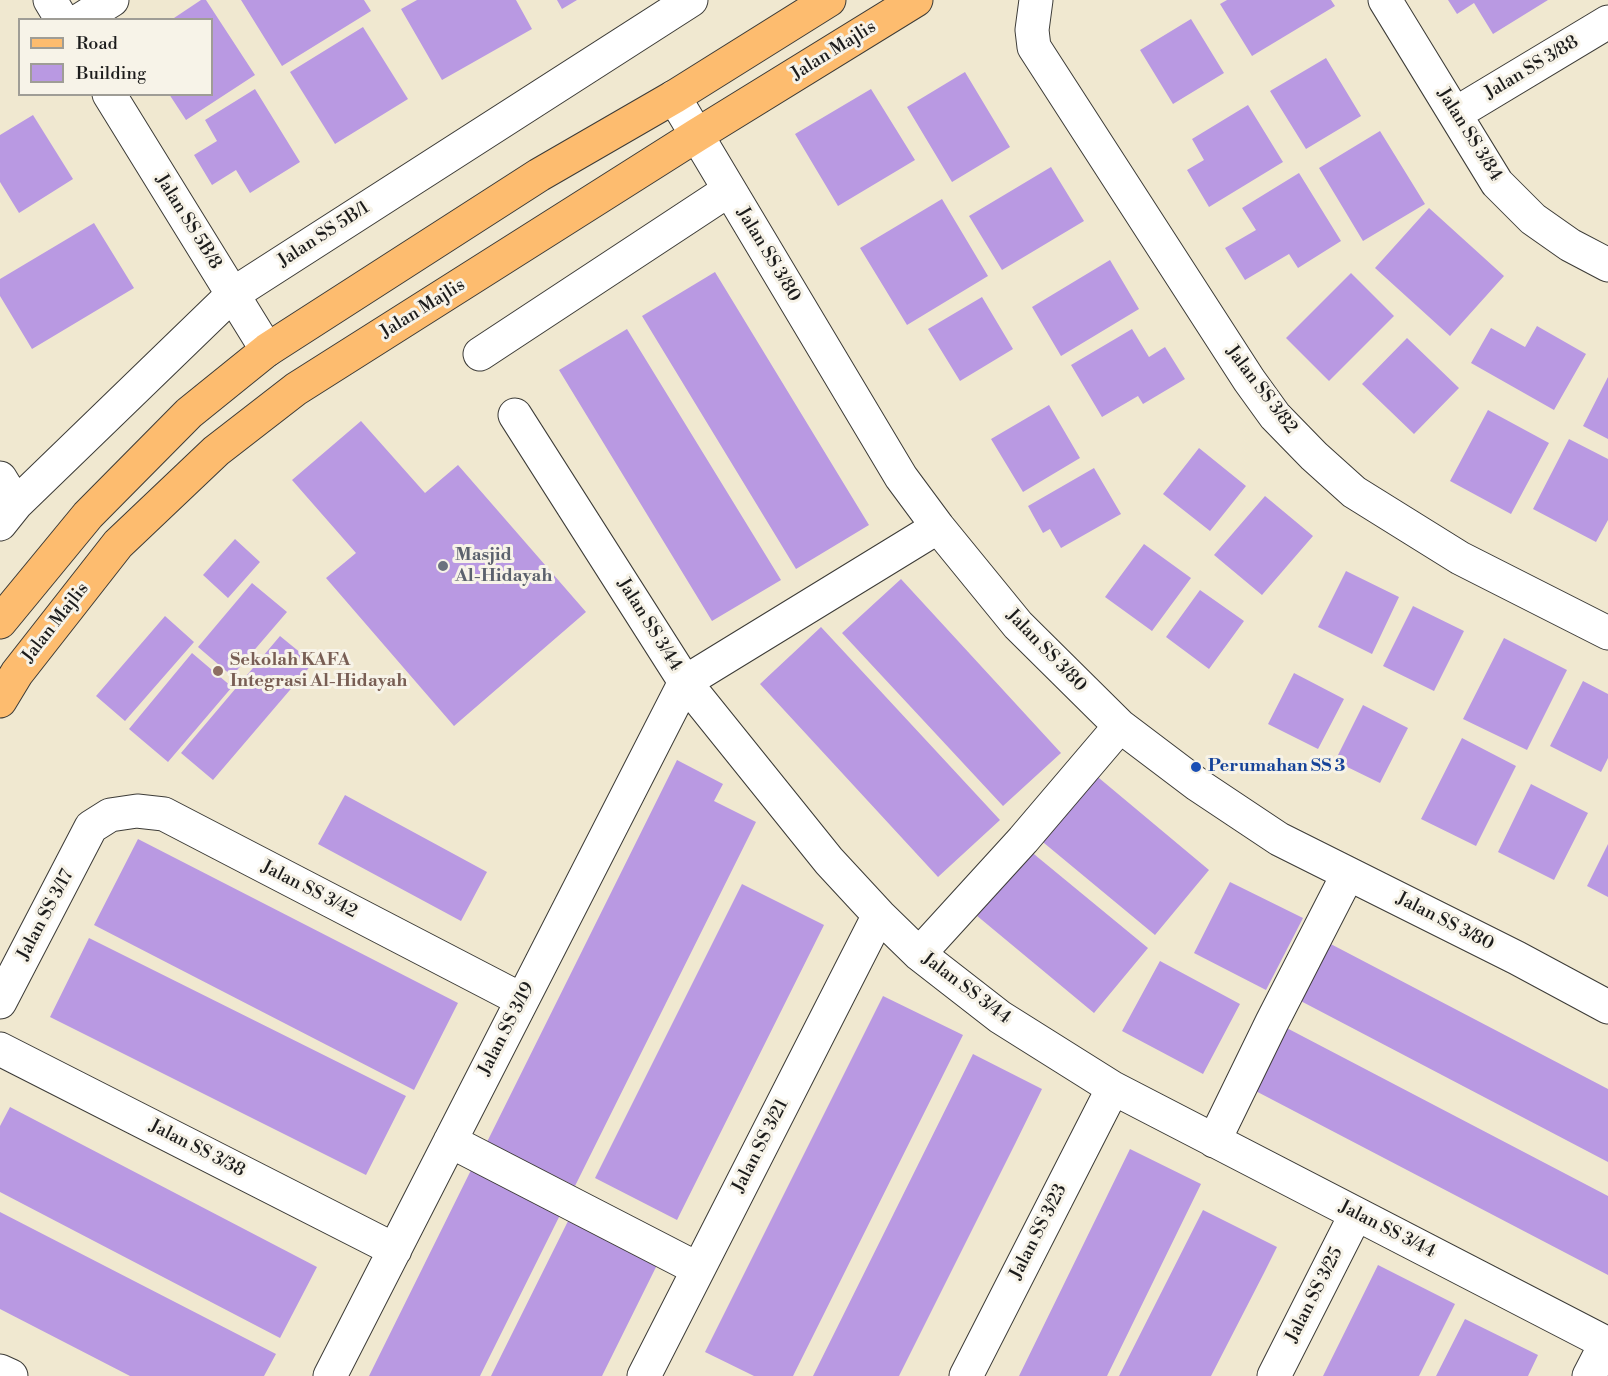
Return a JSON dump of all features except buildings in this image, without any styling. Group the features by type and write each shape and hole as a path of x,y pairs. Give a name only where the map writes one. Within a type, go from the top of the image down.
{"main road":[{"path":"0,622 88,515 189,413 267,350 539,176 674,97 829,0"},
{"name":"Jalan Majlis","path":"0,701 17,673 118,544 216,451 296,389 916,0"}],"street":[{"path":"50,0 61,18"},
{"path":"84,18 112,0"},
{"name":"Jalan SS 5B/1","path":"5,502 233,294 691,0"},
{"name":"Jalan SS 3/84","path":"1384,0 1497,183 1533,219 1570,245 1608,265"},
{"name":"Jalan SS 3/82","path":"1034,15 1034,47 1249,381 1283,424 1354,492 1460,558 1608,633"},
{"name":"Jalan SS 3/88","path":"1455,114 1608,22"},
{"name":"Jalan SS 5B/8","path":"110,96 267,350"},
{"name":"Jalan SS 3/80","path":"674,97 901,477 938,527 1018,624 1120,726 1198,785 1279,839 1517,958 1608,1007"},
{"path":"480,354 729,190"},
{"name":"Jalan SS 3/44","path":"515,415 685,682 829,861 919,954 1000,1017 1113,1088 1607,1344"},
{"path":"685,682 938,527"},
{"name":"Jalan SS 3/19","path":"330,1376 685,682"},
{"path":"919,954 1023,840 1120,726"},
{"name":"Jalan SS 3/42","path":"91,827 110,814 137,811 164,814 522,1000"},
{"name":"Jalan SS 3/17","path":"0,1002 91,827"},
{"path":"1214,1142 1348,874"},
{"name":"Jalan SS 3/21","path":"644,1376 879,915"},
{"name":"Jalan SS 3/38","path":"0,1048 394,1250"},
{"name":"Jalan SS 3/23","path":"966,1376 1113,1088"},
{"path":"450,1142 698,1269"},
{"name":"Jalan SS 3/25","path":"1274,1376 1356,1214"},
{"path":"1589,1376 1607,1344"},
{"path":"0,1371 11,1376"}],"place":[{"name":"Masjid Al-Hidayah","path":"443,566"},
{"name":"Sekolah KAFA Integrasi Al-Hidayah","path":"218,671"},
{"name":"Perumahan SS 3","path":"1196,767"}]}
